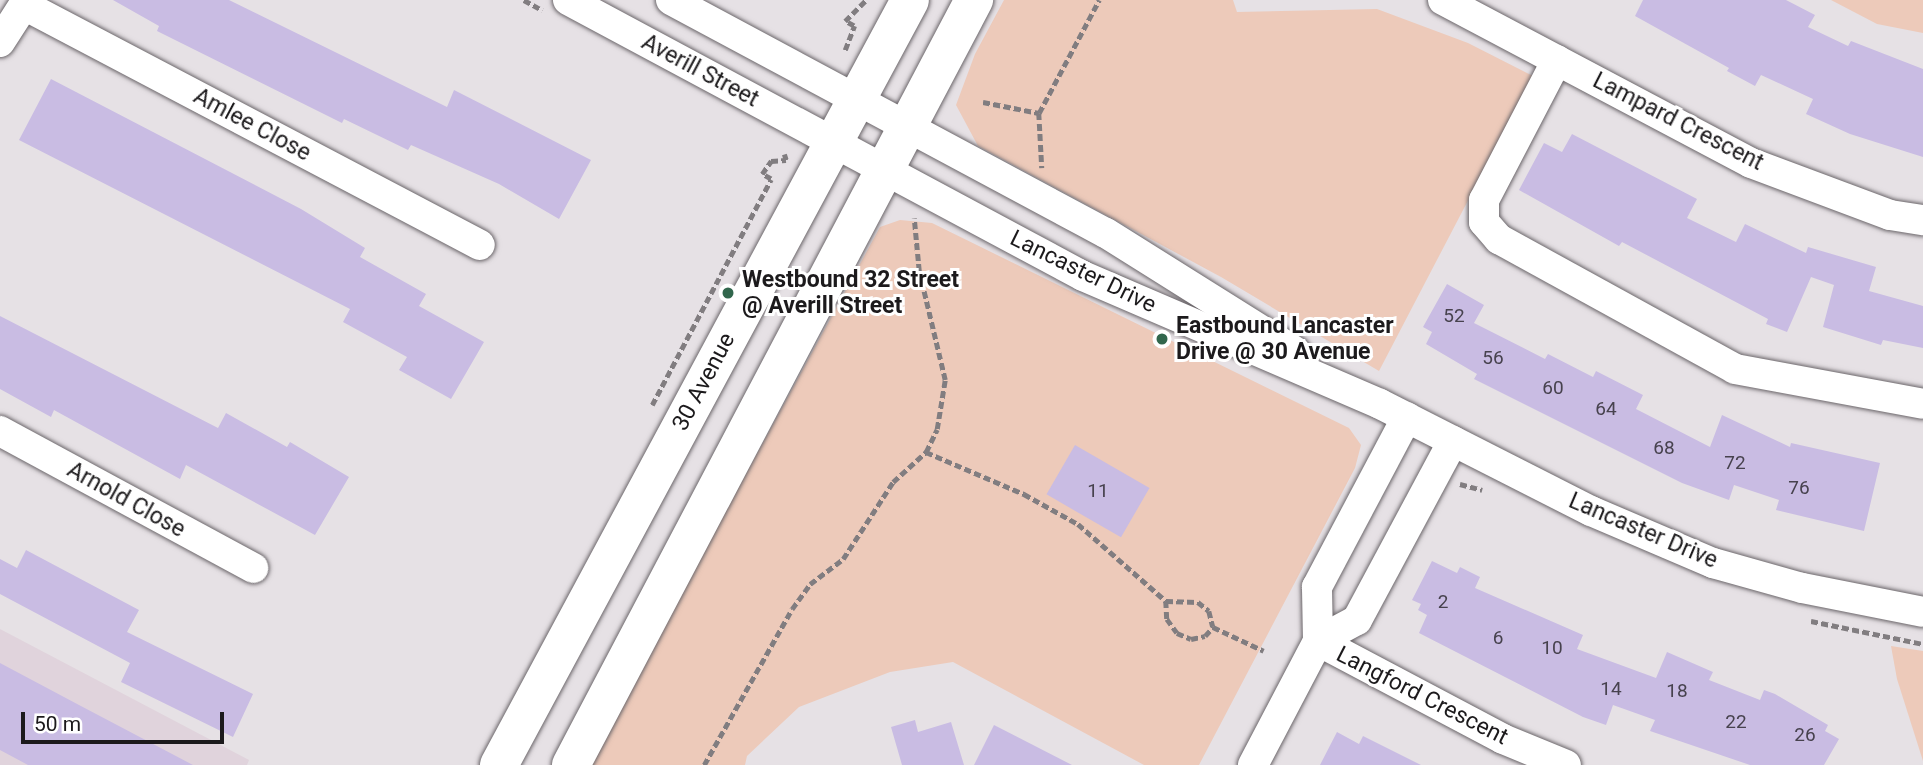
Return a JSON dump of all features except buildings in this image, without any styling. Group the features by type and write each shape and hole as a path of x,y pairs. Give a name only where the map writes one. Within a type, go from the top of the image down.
{"main road":[{"name":"30 Avenue","path":"499,765 910,0"},
{"path":"571,765 974,0"}],"street":[{"name":"Averill Street","path":"568,0 833,142"},
{"name":"Averill Street","path":"671,0 856,101"},
{"name":"Lampard Crescent","path":"1443,0 1751,163 1890,215 1923,220"},
{"path":"0,42 25,3"},
{"name":"Amlee Close","path":"25,3 480,245"},
{"path":"1557,60 1484,200 1484,222 1499,239 1735,369 1923,404"},
{"name":"Lancaster Drive","path":"856,101 1105,233 1380,404"},
{"name":"Lancaster Drive","path":"833,142 1083,276 1380,404 1591,511 1713,563 1802,588 1923,612"},
{"path":"1253,765 1318,642 1317,587 1407,417"},
{"name":"Arnold Close","path":"0,431 253,568"},
{"path":"1318,642 1357,620 1453,441"},
{"name":"Langford Crescent","path":"1318,642 1503,739 1566,765"}],"path":[{"path":"845,53 854,26 845,21 866,0"},
{"path":"1043,174 1040,113 1099,0"},
{"path":"983,102 1040,113"},
{"path":"704,765 792,609 810,584 843,559 893,482 926,452 937,429 945,380 919,271 913,213"},
{"path":"926,452 1024,494 1078,524 1166,601 1198,602 1209,611 1213,626 1264,651"},
{"path":"1166,601 1167,619 1177,633 1191,639 1205,636 1213,626"}],"shaded area":[{"path":"1004,0 1233,0 1237,12 1377,9 1468,43 1533,76 1379,371 1221,277 978,146 956,105 975,54"},
{"path":"1831,0 1923,0 1923,33 1877,24"},
{"path":"900,220 932,223 1349,428 1361,445 1355,468 1199,765 1144,765 953,662 890,672 799,707 747,756 745,765 588,765 880,227"},
{"path":"0,629 249,760 247,765 0,765"},
{"path":"1891,646 1923,651 1923,761 1897,679"}],"place":[{"name":"Westbound 32 Street @ Averill Street","path":"728,293"},
{"name":"Eastbound Lancaster Drive @ 30 Avenue","path":"1162,339"}]}
